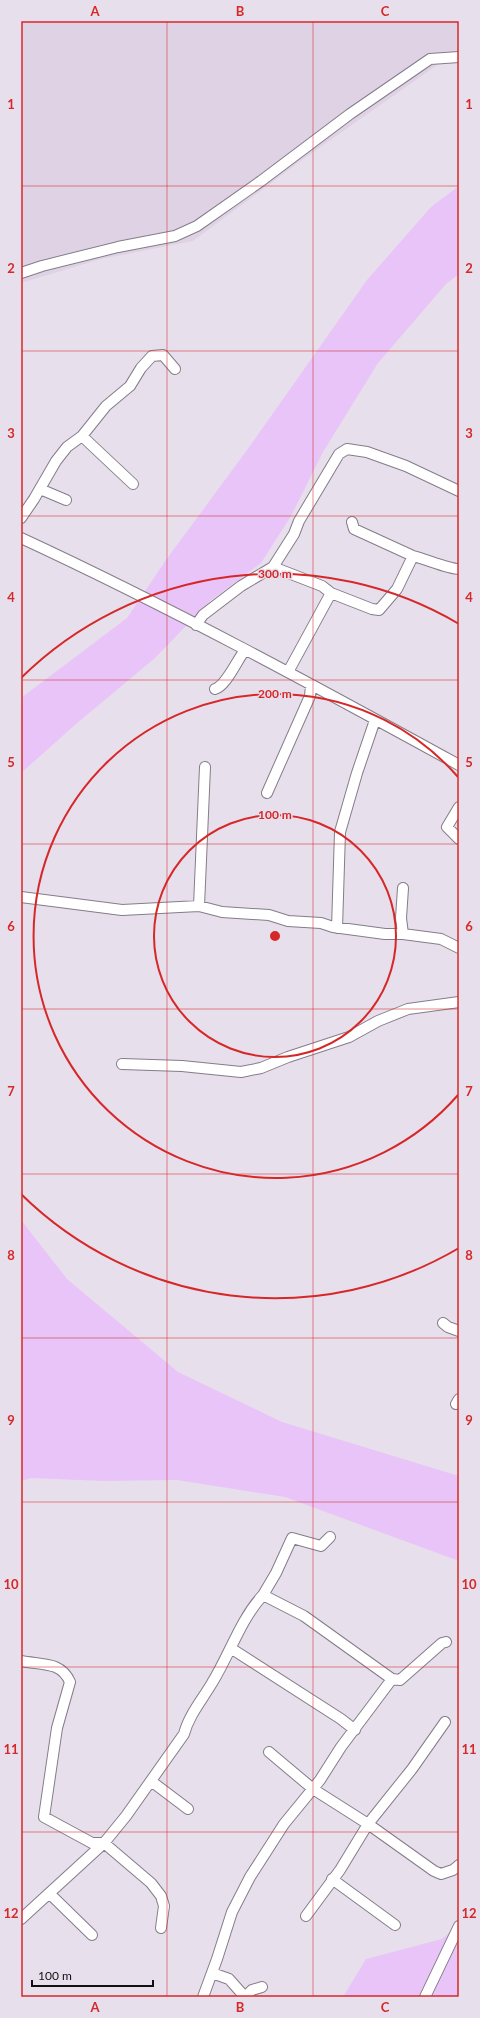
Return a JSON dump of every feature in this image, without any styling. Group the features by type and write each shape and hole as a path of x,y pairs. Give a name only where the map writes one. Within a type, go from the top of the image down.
{"street":[{"path":"21,273 42,266 118,247 176,236 197,226 261,181 350,114 430,59 459,57"},
{"path":"21,518 40,489 56,460 68,447 82,436 106,406 130,386 141,368 152,356 163,355 175,369"},
{"path":"82,436 134,484"},
{"path":"196,625 203,615 241,586 273,567 294,534 299,521 339,454 347,449 367,452 406,466 459,491"},
{"path":"40,489 66,500"},
{"path":"352,522 354,529 413,556 431,560 454,569 459,569"},
{"path":"21,538 86,568 288,672 459,765"},
{"path":"273,567 322,586 331,593 372,609 379,610 398,589 413,556"},
{"path":"288,672 331,593"},
{"path":"215,689 220,688 225,682 245,650"},
{"path":"267,793 310,696 311,685"},
{"path":"337,928 340,832 356,774 375,720"},
{"path":"199,906 205,767"},
{"path":"459,807 447,827 459,839"},
{"path":"403,888 401,918 403,934"},
{"path":"21,896 122,910 199,906 222,912 269,915 288,921 321,923 337,928 441,939 459,948"},
{"path":"122,1064 182,1066 240,1072 261,1068 288,1057 350,1037 378,1021 408,1009 459,1002"},
{"path":"443,1323 448,1327 459,1331"},
{"path":"21,1919 104,1843 126,1816 151,1781 184,1734 187,1721 212,1684 232,1649 240,1629 252,1608 263,1596 276,1573 292,1538 322,1546 330,1537"},
{"path":"263,1596 304,1616 392,1679 400,1680 434,1648 446,1642"},
{"path":"232,1649 341,1719 355,1730"},
{"path":"21,1662 56,1666 66,1672 70,1682 57,1728 44,1817 92,1843 104,1843 152,1882 161,1896 164,1906 160,1928"},
{"path":"203,1997 232,1912 250,1878 284,1824 313,1789 392,1679"},
{"path":"306,1916 340,1870 368,1824 412,1770 445,1722"},
{"path":"270,1752 313,1789 368,1824 434,1871 441,1874 459,1865"},
{"path":"151,1781 188,1808"},
{"path":"332,1879 395,1926"},
{"path":"50,1894 92,1935"},
{"path":"425,1997 459,1926"},
{"path":"212,1973 229,1979 245,1997 252,1990 262,1987"}],"shaded area":[{"path":"21,21 459,21 459,62 440,63 302,160 193,241 101,259 21,283"},
{"path":"459,186 459,274 446,284 378,363 323,452 291,516 261,563 210,601 155,658 76,724 21,773 21,698 127,618 166,560 250,446 367,280 431,207"},
{"path":"21,1220 67,1279 178,1372 282,1422 459,1476 459,1561 285,1497 177,1480 104,1481 31,1478 21,1481"},
{"path":"459,1924 459,1997 343,1997 366,1959 442,1939"}]}
